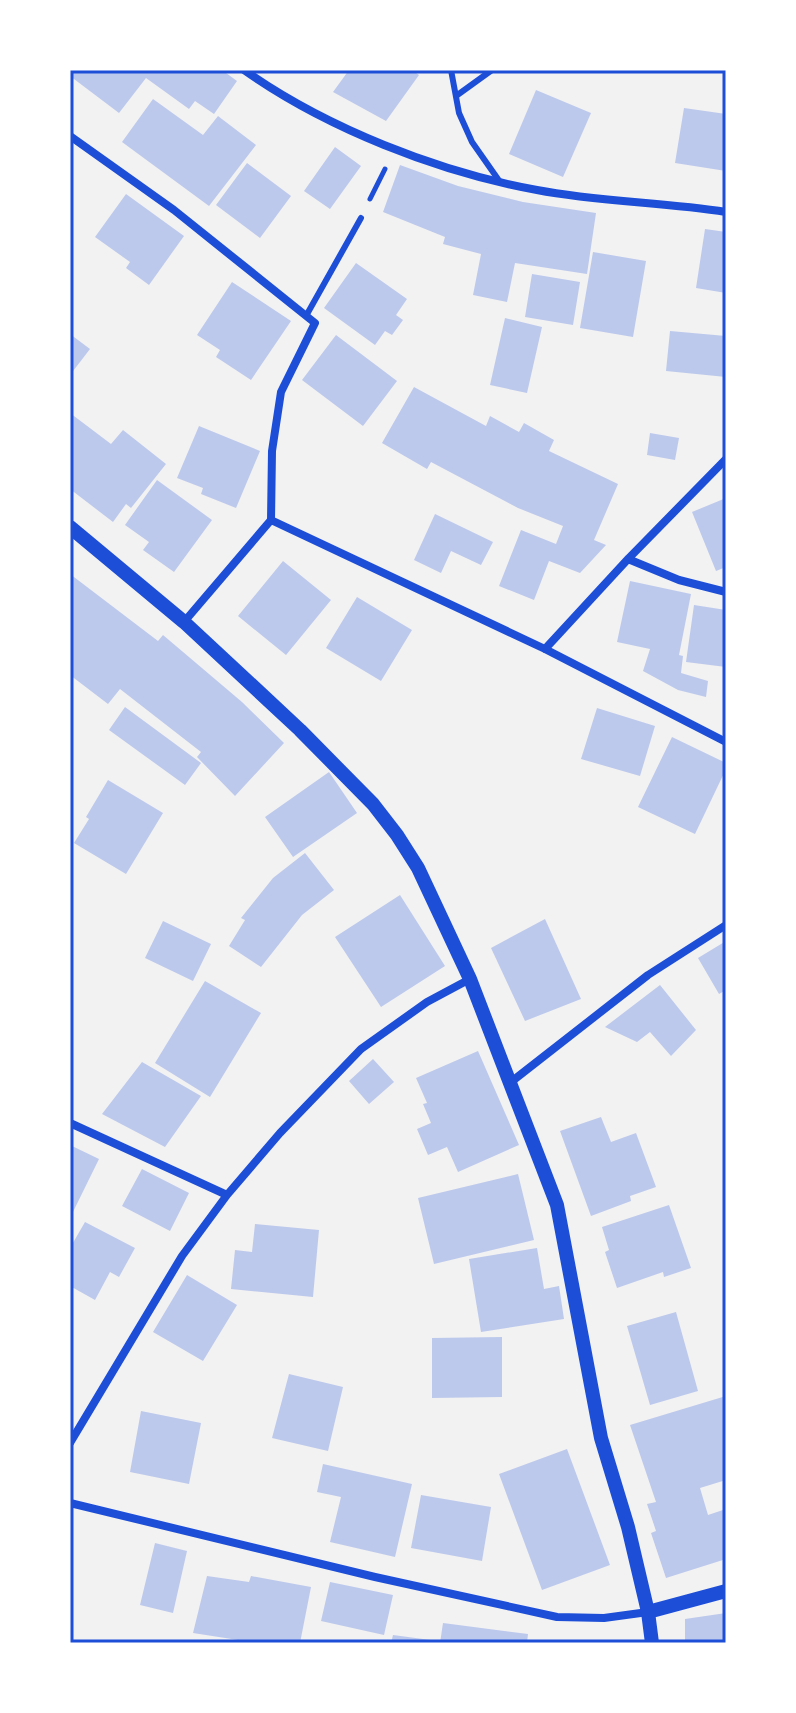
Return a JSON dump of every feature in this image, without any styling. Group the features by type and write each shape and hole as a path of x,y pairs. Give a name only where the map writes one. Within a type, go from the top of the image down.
{"street":[{"path":"244,70 306,110 348,130 500,182 539,191 726,212"},
{"path":"70,136 174,210 315,323 281,392 272,451 271,520 184,622"},
{"path":"545,649 726,459"},
{"path":"271,520 545,649 726,742"},
{"path":"70,527 184,622 300,730 373,804 418,868 470,979 557,1205 601,1438 628,1527 652,1643"},
{"path":"628,559 679,580 726,592"},
{"path":"511,1082 648,975 726,925"},
{"path":"70,1443 182,1256 227,1195 280,1133 361,1049 427,1002 470,979"},
{"path":"70,1123 227,1195"},
{"path":"70,1503 557,1617 604,1618 648,1612 726,1591"}],"lane":[{"path":"451,70 459,113 472,142 500,182"},
{"path":"456,96 492,70"},
{"path":"306,316 361,218"}],"path":[{"path":"361,218 395,148"}],"building":[{"path":"72,70 222,70 237,81 214,114 195,101 189,109 146,78 119,113 70,76"},
{"path":"349,70 412,70 419,75 386,121 333,92"},
{"path":"536,90 591,113 563,177 509,154"},
{"path":"153,99 203,135 218,116 256,145 209,206 122,142"},
{"path":"684,108 726,114 726,171 675,163"},
{"path":"335,147 361,166 330,209 304,191"},
{"path":"247,163 291,196 260,238 216,205"},
{"path":"400,165 458,186 523,202 596,213 587,274 515,263 507,302 473,295 481,254 443,244 445,237 383,212"},
{"path":"126,194 184,236 149,285 126,268 130,262 95,237"},
{"path":"705,229 726,232 726,293 696,288"},
{"path":"593,252 646,261 633,337 580,328"},
{"path":"356,263 407,299 396,315 403,320 392,335 385,331 375,345 324,308"},
{"path":"532,274 580,282 573,325 525,317"},
{"path":"232,282 291,321 251,380 216,357 220,350 197,335"},
{"path":"505,318 542,327 527,393 490,385"},
{"path":"670,331 726,336 726,377 666,371"},
{"path":"70,334 90,349 70,375"},
{"path":"336,335 397,381 363,426 302,380"},
{"path":"414,387 486,426 490,416 519,432 524,423 554,440 549,451 618,484 594,540 606,545 580,573 549,561 534,600 499,586 521,530 556,544 563,526 518,508 431,462 427,469 382,443"},
{"path":"70,413 111,444 123,430 166,464 131,508 126,504 113,522 70,489"},
{"path":"199,426 260,451 236,508 201,494 203,488 177,478"},
{"path":"650,433 679,438 675,460 647,455"},
{"path":"157,480 212,520 174,572 143,550 149,542 125,525"},
{"path":"726,498 726,567 716,571 692,512"},
{"path":"435,514 493,542 481,565 451,551 441,573 414,560"},
{"path":"283,561 331,600 286,655 238,616"},
{"path":"70,574 158,641 163,635 242,702 284,743 235,796 197,757 201,752 120,689 108,704 70,675"},
{"path":"630,581 691,594 679,655 683,656 681,673 708,681 706,697 678,690 643,671 650,649 617,642"},
{"path":"357,597 412,630 381,681 326,648"},
{"path":"694,605 726,610 726,667 686,662"},
{"path":"125,707 201,763 185,785 109,730"},
{"path":"597,708 655,726 640,776 581,759"},
{"path":"672,737 726,763 726,769 695,834 638,807"},
{"path":"329,772 357,813 293,857 265,817"},
{"path":"108,780 163,813 126,874 74,843"},
{"path":"305,853 334,890 302,915 261,967 229,946 245,920 241,918 273,878"},
{"path":"400,895 445,966 381,1007 335,937"},
{"path":"545,919 581,999 525,1021 491,948"},
{"path":"163,921 211,944 193,981 145,958"},
{"path":"726,941 726,990 719,994 698,958"},
{"path":"205,981 261,1013 210,1097 155,1063"},
{"path":"660,985 696,1030 671,1056 650,1032 637,1042 605,1027"},
{"path":"478,1051 519,1145 458,1172 447,1147 428,1155 417,1129 431,1123 423,1104 427,1103 416,1078"},
{"path":"373,1059 394,1082 369,1104 349,1081"},
{"path":"142,1062 201,1096 165,1147 102,1114"},
{"path":"601,1117 611,1142 636,1133 656,1187 630,1196 631,1201 591,1216 560,1131"},
{"path":"70,1145 99,1159 70,1218"},
{"path":"142,1169 189,1193 170,1231 122,1206"},
{"path":"518,1174 534,1240 434,1264 418,1198"},
{"path":"669,1205 691,1268 664,1277 663,1272 617,1288 605,1252 609,1250 602,1227"},
{"path":"85,1222 135,1248 119,1277 110,1272 95,1300 70,1286 70,1248"},
{"path":"255,1224 319,1230 313,1297 231,1289 235,1250 252,1252"},
{"path":"537,1248 544,1289 559,1286 564,1319 481,1332 469,1259"},
{"path":"187,1275 237,1305 203,1361 153,1332"},
{"path":"676,1312 698,1391 650,1405 627,1326"},
{"path":"502,1337 502,1397 432,1398 432,1338"},
{"path":"289,1374 343,1387 328,1451 272,1438"},
{"path":"726,1396 726,1480 700,1488 708,1515 726,1509 726,1559 666,1578 651,1533 656,1531 647,1504 656,1502 630,1425"},
{"path":"141,1411 201,1423 189,1484 130,1472"},
{"path":"567,1449 610,1565 542,1590 499,1474"},
{"path":"323,1464 412,1484 395,1557 330,1542 341,1497 317,1492"},
{"path":"421,1495 491,1507 482,1561 411,1548"},
{"path":"155,1543 187,1551 173,1613 140,1605"},
{"path":"207,1576 249,1582 251,1576 311,1587 300,1643 237,1643 238,1640 193,1633"},
{"path":"330,1582 393,1595 384,1635 321,1621"},
{"path":"726,1613 726,1643 685,1643 685,1619"},
{"path":"443,1623 528,1634 527,1643 440,1643"},
{"path":"393,1635 438,1641 391,1643"}]}
